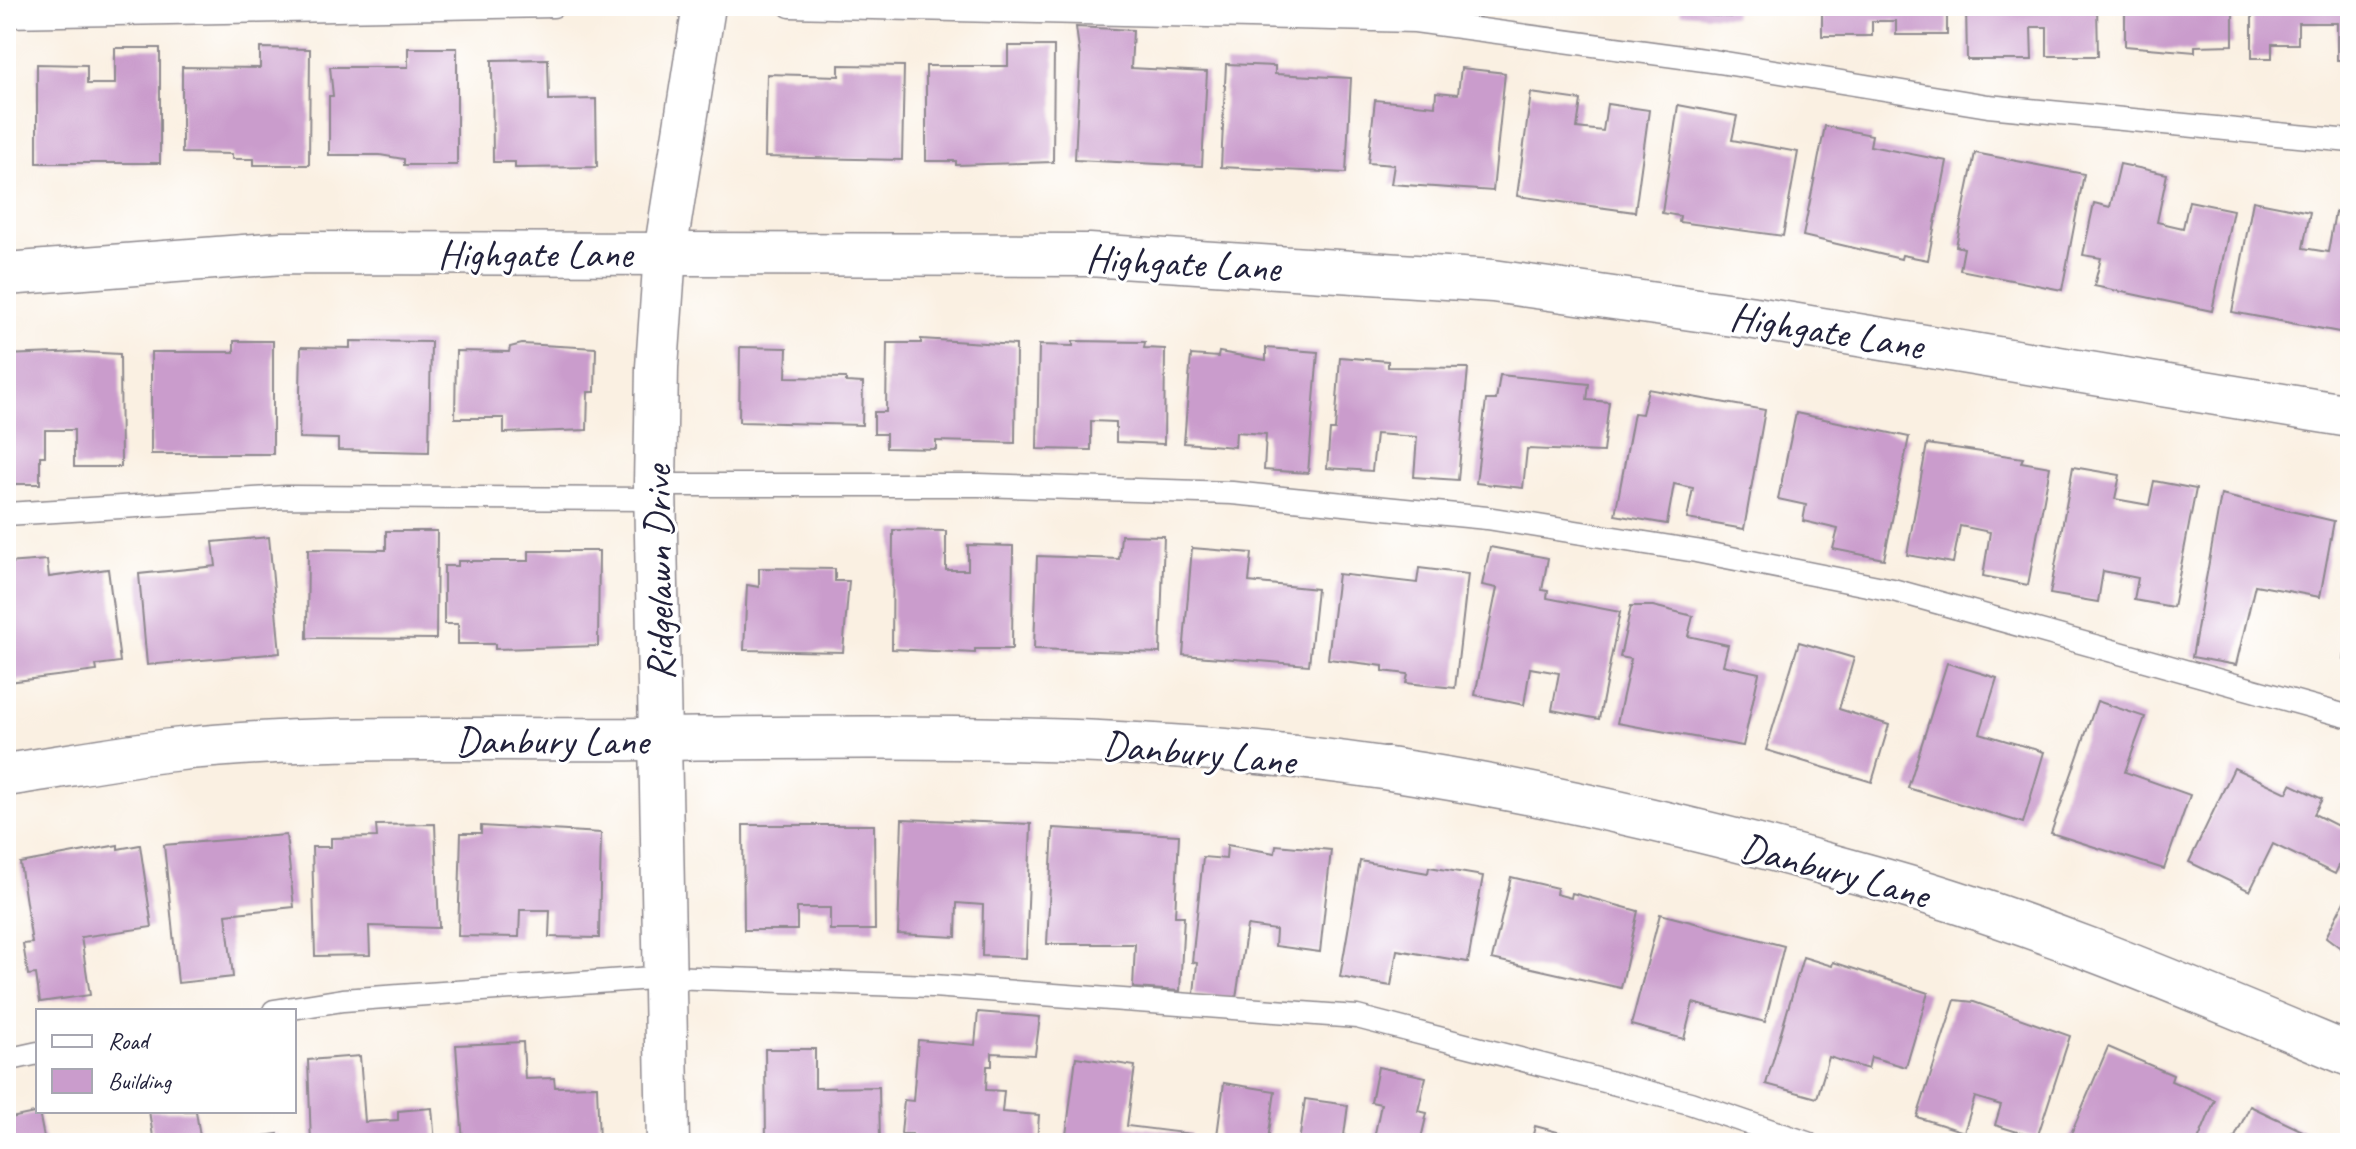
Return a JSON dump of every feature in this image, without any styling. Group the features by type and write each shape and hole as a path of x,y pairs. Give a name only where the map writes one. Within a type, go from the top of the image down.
{"street":[{"name":"Ridgelawn Drive","path":"668,1143 655,492 657,367 665,253 704,6"},
{"name":"Highgate Lane","path":"6,274 282,253 1089,255 1493,281 1755,318 2350,416"},
{"name":"Danbury Lane","path":"6,775 174,750 318,742 1001,738 1244,753 1418,773 1602,810 1869,875 2003,919 2233,1006 2350,1055"}],"lane":[{"path":"6,16 553,6"},
{"path":"790,6 1415,21 1719,62 1988,106 2350,141"},
{"path":"6,514 286,497 979,485 1232,493 1487,518 1696,551 1893,590 2350,717"},
{"path":"287,1009 343,1000 666,977 933,986 1357,1017 1690,1103 1807,1143"},
{"path":"6,1060 36,1053"}],"building":[{"path":"1681,6 1735,6 1734,17 1680,13"},
{"path":"1822,6 1947,6 1947,35 1896,35 1896,21 1872,21 1872,36 1822,36"},
{"path":"1966,6 2097,6 2098,56 2047,56 2047,27 2031,27 2032,60 1967,60"},
{"path":"2125,6 2233,6 2233,45 2195,46 2195,52 2125,46"},
{"path":"2252,6 2350,6 2350,60 2337,60 2337,23 2298,23 2298,44 2272,44 2272,58 2252,58"},
{"path":"1076,27 1133,30 1131,68 1207,72 1202,166 1075,160 1080,57"},
{"path":"1008,46 1054,46 1053,162 956,165 956,161 926,161 926,66 1008,66"},
{"path":"115,48 160,48 160,163 37,163 37,64 87,65 87,84 115,84"},
{"path":"260,48 310,49 309,165 254,165 254,159 232,159 232,154 182,153 182,67 260,68"},
{"path":"408,48 457,48 457,165 404,165 404,159 380,155 329,155 329,96 333,96 330,67 408,67"},
{"path":"548,59 549,100 596,99 597,167 515,168 515,162 493,162 492,60"},
{"path":"1226,64 1275,66 1275,74 1351,78 1346,173 1221,167"},
{"path":"839,65 904,66 902,160 765,157 767,74 839,76"},
{"path":"1461,68 1505,73 1493,191 1391,184 1394,165 1368,163 1375,100 1435,106 1436,92 1458,94"},
{"path":"1531,93 1581,100 1577,128 1603,131 1607,104 1649,110 1635,212 1517,196"},
{"path":"1678,105 1737,116 1732,140 1798,152 1783,236 1679,222 1680,216 1662,213"},
{"path":"1825,126 1872,135 1870,146 1947,161 1928,260 1902,255 1901,259 1803,236"},
{"path":"6,144 9,144 9,172 6,172"},
{"path":"1975,153 2084,174 2062,290 1960,270 1964,248 1956,246"},
{"path":"2120,164 2167,174 2157,222 2183,228 2189,201 2233,210 2212,311 2094,286 2101,258 2083,255 2094,203 2110,207"},
{"path":"2253,201 2310,212 2303,248 2328,252 2335,212 2350,215 2350,334 2232,312"},
{"path":"921,339 1016,345 1015,443 936,441 936,449 886,448 886,434 874,434 874,412 886,412 887,343 921,343"},
{"path":"234,341 273,341 273,454 151,454 151,352 234,352"},
{"path":"350,341 431,342 429,452 338,450 338,439 299,438 301,347 350,348"},
{"path":"1073,341 1145,342 1144,348 1165,349 1164,444 1116,442 1116,422 1091,421 1091,450 1037,449 1039,345 1073,346"},
{"path":"522,344 596,348 595,392 588,392 587,430 504,433 504,418 455,418 456,351 509,352 510,347"},
{"path":"740,347 787,348 786,377 846,378 846,382 863,383 862,425 739,422"},
{"path":"1266,348 1318,352 1308,473 1264,470 1266,434 1236,432 1235,447 1184,443 1191,355 1218,357 1219,352 1266,360"},
{"path":"120,354 121,467 74,467 74,430 45,430 45,456 40,456 40,484 6,484 6,355"},
{"path":"1340,357 1388,361 1388,367 1468,368 1458,480 1414,477 1417,437 1376,434 1372,471 1327,468 1330,430 1335,430"},
{"path":"1500,375 1589,384 1587,400 1609,402 1603,452 1527,449 1523,488 1476,483 1486,400 1496,400"},
{"path":"1648,389 1765,410 1744,529 1687,519 1693,488 1674,484 1667,524 1615,515 1634,413 1642,414"},
{"path":"1796,413 1909,437 1884,559 1833,549 1838,529 1803,521 1806,505 1778,499"},
{"path":"1927,444 2023,458 2021,462 2050,467 2028,585 1983,576 1990,532 1960,526 1953,563 1907,555"},
{"path":"2073,467 2120,475 2115,499 2149,505 2154,481 2196,489 2173,607 2134,600 2138,578 2103,571 2098,602 2050,594"},
{"path":"2221,495 2334,521 2320,597 2255,585 2236,665 2192,657"},
{"path":"893,530 946,531 946,570 968,570 968,545 1013,546 1012,649 975,649 975,653 892,649"},
{"path":"386,531 437,531 436,639 307,638 308,549 386,550"},
{"path":"1121,535 1164,536 1160,653 1034,649 1037,556 1119,559"},
{"path":"269,537 280,653 147,665 139,574 216,566 213,542"},
{"path":"1490,547 1548,558 1542,590 1548,591 1547,598 1620,612 1599,719 1552,710 1559,673 1530,668 1524,705 1475,695 1497,588 1482,585"},
{"path":"1192,548 1252,553 1249,582 1317,589 1309,665 1183,655"},
{"path":"529,551 599,551 598,646 495,649 495,644 458,644 458,624 444,624 444,566 458,566 458,561 529,561"},
{"path":"47,560 49,577 108,569 120,662 96,665 97,671 8,682 6,563"},
{"path":"759,568 835,569 835,581 849,581 843,652 744,650 747,585 759,587"},
{"path":"1419,568 1468,574 1455,688 1406,683 1408,674 1383,671 1383,666 1328,659 1338,574 1417,583"},
{"path":"1631,606 1653,606 1693,616 1688,636 1728,645 1723,665 1759,673 1743,746 1617,723 1631,659 1620,657"},
{"path":"2350,632 2350,661 2344,660"},
{"path":"1799,642 1854,658 1839,709 1889,725 1872,782 1766,750"},
{"path":"1947,663 1997,678 1980,733 2044,752 2023,823 1908,788"},
{"path":"2097,701 2145,717 2125,772 2190,795 2164,869 2051,833"},
{"path":"2234,768 2287,793 2291,784 2322,799 2314,814 2350,832 2350,844 2335,874 2273,844 2250,891 2189,862"},
{"path":"902,819 1031,824 1026,958 982,956 983,905 957,903 956,937 898,934"},
{"path":"435,824 439,928 369,926 370,955 315,956 312,847 331,847 331,838 377,837 376,825"},
{"path":"743,825 874,825 875,930 830,930 830,908 797,908 797,930 744,930"},
{"path":"481,826 601,833 599,938 549,937 550,910 520,910 519,937 458,936 461,833 481,833"},
{"path":"1053,828 1179,835 1175,916 1184,916 1180,991 1133,988 1135,944 1047,944"},
{"path":"286,835 294,907 226,914 233,977 178,983 164,845"},
{"path":"118,845 118,849 140,845 152,927 81,937 90,995 40,1002 36,974 28,975 23,944 32,943 20,863"},
{"path":"1227,845 1275,853 1276,845 1331,850 1320,952 1275,946 1276,930 1247,926 1236,998 1194,994 1197,963 1192,962 1203,857 1226,859"},
{"path":"1360,861 1428,873 1429,867 1483,876 1468,962 1397,950 1391,986 1340,977"},
{"path":"1511,877 1557,888 1556,894 1571,898 1572,893 1638,911 1621,988 1492,959"},
{"path":"2350,890 2350,955 2326,937"},
{"path":"1660,914 1784,946 1765,1022 1693,1003 1684,1039 1631,1025"},
{"path":"1803,957 1832,966 1833,962 1928,993 1906,1067 1871,1057 1868,1069 1829,1057 1817,1098 1766,1084"},
{"path":"1955,1000 1974,1002 2070,1036 2037,1138 1995,1125 2001,1105 1975,1097 1964,1132 1917,1117"},
{"path":"978,1012 1040,1017 1035,1055 992,1053 992,1066 987,1066 986,1090 1004,1091 1002,1112 1039,1115 1037,1143 911,1143 912,1134 901,1134 904,1100 913,1101 918,1040 975,1045"},
{"path":"523,1042 525,1079 554,1078 555,1087 597,1086 599,1143 463,1143 456,1045"},
{"path":"2108,1047 2173,1075 2171,1081 2215,1100 2197,1143 2067,1143"},
{"path":"765,1049 815,1049 815,1088 879,1087 880,1143 766,1143"},
{"path":"360,1056 365,1122 398,1120 398,1111 432,1108 435,1143 311,1143 308,1060"},
{"path":"1076,1057 1135,1066 1127,1126 1192,1134 1191,1143 1065,1143"},
{"path":"1378,1067 1426,1077 1418,1111 1427,1113 1420,1143 1373,1143 1381,1104 1371,1102"},
{"path":"1224,1083 1275,1091 1268,1140 1279,1143 1216,1143"},
{"path":"1305,1099 1348,1105 1343,1143 1299,1143"},
{"path":"2250,1106 2328,1143 2232,1143"},
{"path":"39,1113 45,1143 6,1143 6,1119"},
{"path":"149,1113 196,1113 201,1143 154,1143"},
{"path":"1535,1126 1580,1138 1578,1143 1531,1143"},
{"path":"278,1134 279,1143 227,1143 227,1141"}]}
